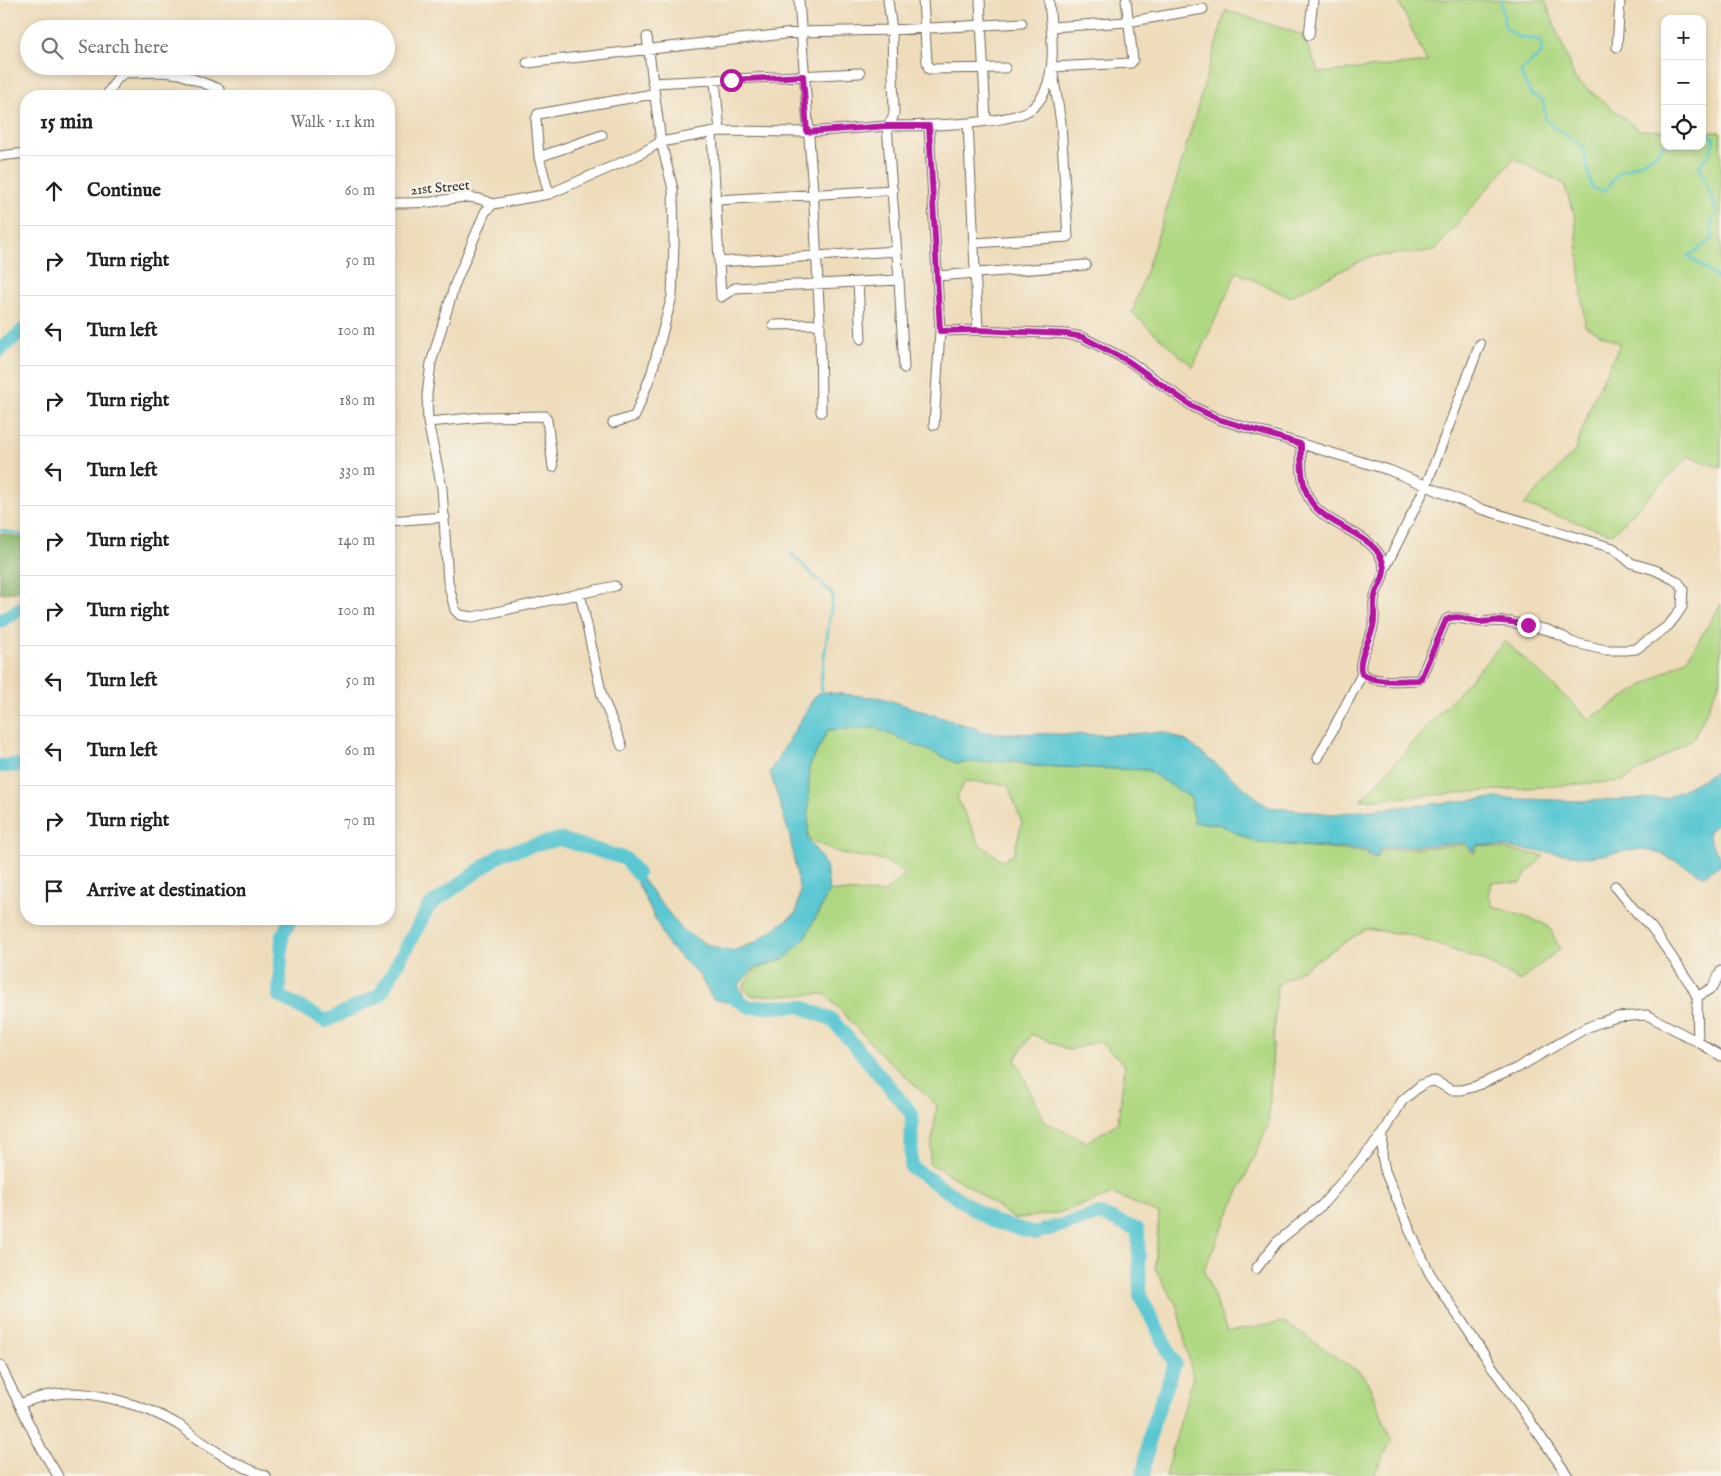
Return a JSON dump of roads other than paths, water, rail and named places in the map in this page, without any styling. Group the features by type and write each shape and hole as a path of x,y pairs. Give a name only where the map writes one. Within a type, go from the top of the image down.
{"street":[{"path":"799,0 818,284 822,412"},
{"path":"888,0 892,30 894,113 892,120 887,126 893,190 904,368"},
{"path":"923,0 929,69 1005,68"},
{"path":"980,0 986,120"},
{"path":"975,243 1068,237 1061,123 1052,67 1050,0"},
{"path":"1052,67 1131,63 1133,60 1127,22 1126,0"},
{"path":"1309,35 1313,0"},
{"path":"1617,47 1620,0"},
{"path":"1051,27 1127,22 1203,9"},
{"path":"527,64 802,32 1022,24"},
{"path":"613,423 635,416 652,372 672,296 674,243 673,189 661,142 653,94 647,37"},
{"path":"615,586 480,616 465,617 455,610 448,582 442,488 428,422 428,396 431,363 455,284 485,212 492,204 549,194 634,157 661,142 716,132 807,132 887,126 929,126 1017,116 1031,110 1045,92 1052,67"},
{"path":"652,83 860,73"},
{"path":"110,90 122,75"},
{"path":"183,75 219,89"},
{"path":"715,81 716,200 721,297 735,288 899,280"},
{"path":"549,194 539,157 536,119 538,114 653,94"},
{"path":"968,122 978,330"},
{"path":"929,126 940,331 934,425"},
{"path":"539,157 602,135"},
{"path":"0,156 20,154"},
{"path":"716,200 893,190"},
{"name":"21st Street","path":"395,203 434,202 458,197 476,197 492,204"},
{"path":"720,262 897,251"},
{"path":"937,276 1086,265"},
{"path":"858,282 861,339"},
{"path":"773,325 820,324"},
{"path":"940,331 978,330 1066,334 1082,337 1128,361 1192,406 1218,419 1388,470 1481,509 1613,548 1631,564 1655,570 1679,583 1683,589 1682,607 1668,626 1636,649 1605,650 1571,642 1548,630 1510,622 1482,622 1449,618 1446,620 1421,678 1418,680 1384,681 1369,678 1362,674"},
{"path":"1318,758 1362,674 1360,666 1374,626 1374,597 1381,584 1384,570 1426,486 1480,344"},
{"path":"428,422 483,417 545,416 553,468"},
{"path":"1301,444 1301,466 1310,500 1323,515 1378,550 1384,570"},
{"path":"395,521 444,517"},
{"path":"580,593 602,696 622,746"},
{"path":"1615,886 1652,928 1697,997 1698,1042"},
{"path":"1697,997 1713,987 1721,971"},
{"path":"1256,1270 1277,1242 1322,1205 1383,1134 1402,1101 1421,1085 1435,1081 1451,1090 1462,1090 1476,1086 1516,1068 1586,1028 1617,1018 1647,1015 1721,1056"},
{"path":"1383,1134 1382,1155 1385,1171 1430,1274 1568,1476"},
{"path":"0,1365 41,1448 58,1476"},
{"path":"19,1404 41,1396 57,1393 89,1394 116,1400 177,1423 201,1442 229,1459 266,1476"}],"water":[{"path":"822,692 882,698 989,733 1110,735 1164,732 1188,742 1268,807 1332,814 1493,798 1581,801 1667,798 1721,769 1721,821 1709,831 1709,837 1721,864 1704,876 1662,854 1641,849 1588,857 1478,844 1473,852 1465,843 1381,848 1375,859 1365,850 1256,842 1218,824 1194,822 1191,798 1147,770 1034,766 1010,761 957,763 875,728 828,730 809,767 808,839 826,865 829,891 805,938 786,958 752,970 738,986 750,1007 713,999 699,975 668,945 626,859 683,931 706,944 720,949 733,951 756,942 796,913 800,892 790,837 770,772 815,696"}],"waterway":[{"path":"1501,0 1505,28 1519,37 1541,40 1542,53 1520,72 1531,94 1543,100 1546,121 1583,147 1592,188 1605,191 1618,173 1652,157 1661,148"},
{"path":"1706,135 1714,138 1710,153 1699,165 1717,211 1711,224 1713,239 1688,256 1717,278 1721,277"},
{"path":"0,350 20,333"},
{"path":"0,530 20,535"},
{"path":"792,554 833,595 821,680 822,694"},
{"path":"0,621 20,609"},
{"path":"0,766 20,765"},
{"path":"288,925 282,936 279,996 326,1021 380,995 429,906 503,853 560,839 626,859 637,874"},
{"path":"734,998 750,1007 800,1006 832,1020 912,1114 911,1167 992,1221 1035,1233 1100,1214 1138,1230 1140,1296 1175,1364 1151,1429 1143,1476"}]}
